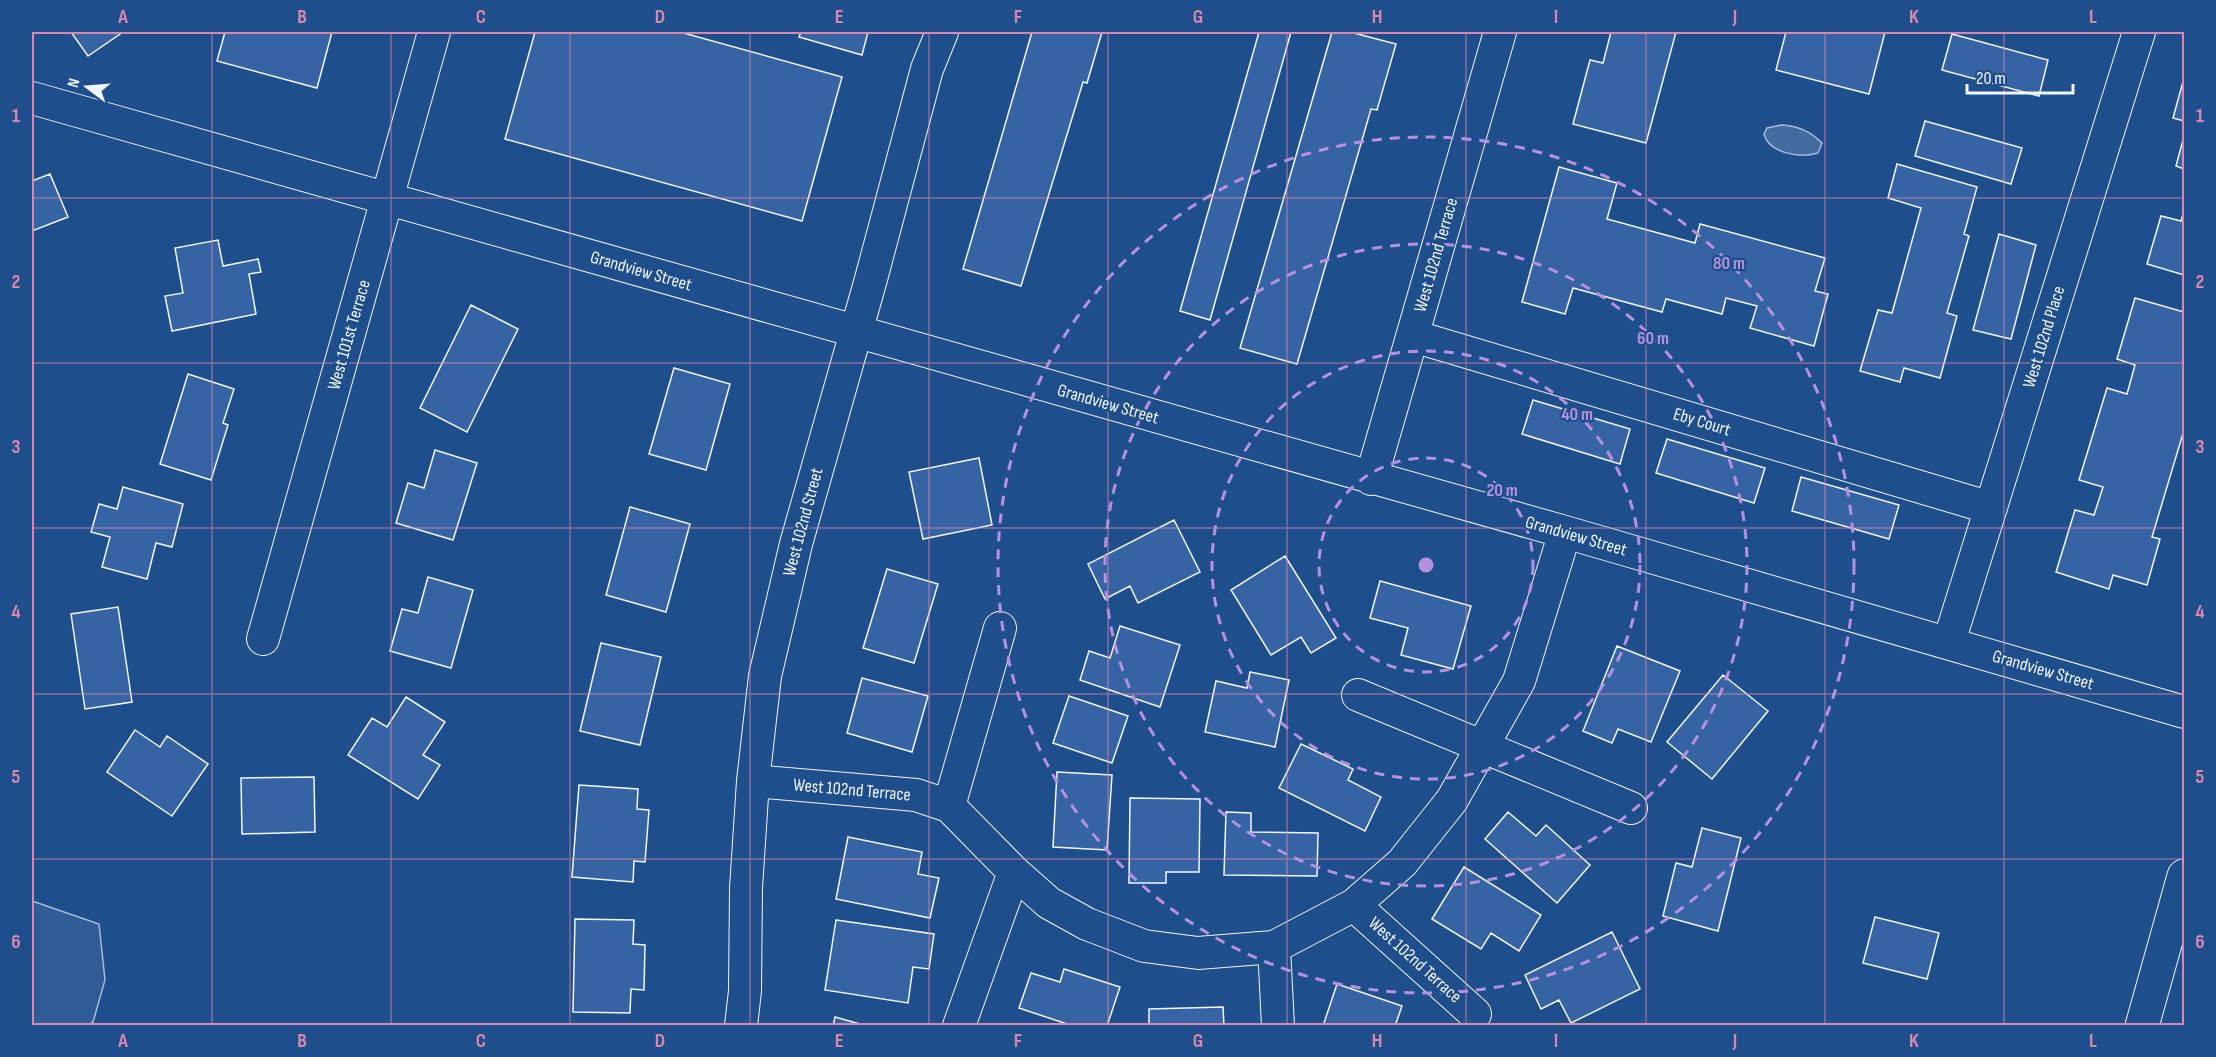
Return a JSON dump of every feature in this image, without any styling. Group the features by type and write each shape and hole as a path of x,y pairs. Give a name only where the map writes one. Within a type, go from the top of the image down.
{"main road":[{"path":"2142,1026 2184,876"}],"street":[{"name":"West 101st Terrace","path":"263,639 434,32"},
{"name":"West 102nd Street","path":"741,1026 745,991 746,888 753,781 765,676 796,544 927,69 942,32"},
{"name":"West 102nd Terrace","path":"1371,478 1500,32"},
{"name":"West 102nd Place","path":"1949,642 2139,32"},
{"name":"Grandview Street","path":"32,98 1565,532 2184,712"},
{"name":"Eby Court","path":"1413,336 1991,508"},
{"name":"West 102nd Terrace","path":"753,781 916,795 950,806 1014,872 1049,903 1087,924 1143,946 1198,953 1274,947 1354,905 1402,863 1452,800 1519,681 1565,532"},
{"path":"950,806 1000,628"},
{"path":"1358,695 1631,808"},
{"path":"959,1026 1014,872"},
{"name":"West 102nd Terrace","path":"1354,905 1475,1014"},
{"path":"1274,947 1278,1026"}],"shaded area":[{"path":"1781,125 1798,128 1813,135 1822,143 1818,153 1803,155 1786,153 1772,146 1764,134 1767,128"},
{"path":"32,901 99,924 105,980 93,1022 88,1025 32,1025"}],"building":[{"path":"71,32 123,32 88,56"},
{"path":"225,32 332,32 317,88 217,61"},
{"path":"535,32 680,32 842,77 802,221 505,139"},
{"path":"801,32 868,32 862,55 799,37"},
{"path":"1032,32 1102,32 1087,83 1083,82 1021,286 963,269"},
{"path":"1259,32 1291,32 1210,320 1180,311"},
{"path":"1332,32 1350,32 1396,44 1377,110 1371,109 1297,364 1240,348"},
{"path":"1611,32 1676,32 1646,143 1573,124 1590,60 1603,63"},
{"path":"1786,32 1885,32 1869,94 1776,70"},
{"path":"1952,34 2048,60 2039,96 1942,70"},
{"path":"2184,78 2184,121 2173,118"},
{"path":"1925,121 2022,148 2011,184 1915,156"},
{"path":"2184,136 2184,169 2176,166"},
{"path":"1897,164 1977,187 1964,234 1969,236 1947,313 1957,316 1940,378 1904,368 1900,382 1860,371 1878,310 1892,313 1921,208 1888,198"},
{"path":"1559,167 1617,183 1607,219 1695,243 1700,224 1825,258 1815,291 1828,294 1814,346 1750,328 1757,306 1726,298 1722,314 1666,299 1662,312 1573,288 1565,314 1522,302"},
{"path":"50,174 68,217 32,231 32,181"},
{"path":"2184,210 2184,275 2147,264 2161,216 2181,221"},
{"path":"1999,234 2036,245 2011,339 1973,330"},
{"path":"218,240 223,266 258,259 261,272 249,274 256,314 172,331 165,296 183,293 175,248"},
{"path":"2135,298 2184,312 2184,430 2152,537 2160,539 2147,585 2113,575 2109,589 2056,572 2075,510 2094,515 2103,487 2079,480 2107,388 2127,394 2135,365 2117,359"},
{"path":"471,305 518,329 467,432 420,408"},
{"path":"674,368 730,384 706,470 649,454"},
{"path":"188,374 234,389 223,423 228,425 211,480 160,464"},
{"path":"1533,400 1630,429 1620,464 1522,434"},
{"path":"1667,439 1765,468 1754,503 1656,473"},
{"path":"435,450 477,463 453,540 396,523 408,483 424,488"},
{"path":"979,458 992,525 923,539 909,472"},
{"path":"1801,477 1899,505 1889,539 1792,511"},
{"path":"123,487 183,504 172,547 156,543 147,579 102,567 110,537 91,532 99,504 117,509"},
{"path":"630,507 690,524 666,612 606,595"},
{"path":"1174,520 1200,572 1138,603 1130,586 1105,599 1088,564"},
{"path":"1285,556 1336,638 1311,653 1301,637 1271,655 1231,590"},
{"path":"887,569 938,584 914,663 863,648"},
{"path":"428,577 473,590 451,668 390,651 402,609 418,613"},
{"path":"1380,581 1471,606 1453,669 1401,655 1408,628 1370,618"},
{"path":"118,607 132,702 85,709 71,614"},
{"path":"1120,626 1180,645 1160,707 1080,680 1089,651 1110,658"},
{"path":"601,643 661,657 640,745 580,731"},
{"path":"1617,646 1680,671 1651,742 1618,729 1612,743 1583,731"},
{"path":"1250,672 1289,680 1275,747 1205,732 1216,681 1247,688"},
{"path":"1723,675 1768,711 1712,779 1667,742"},
{"path":"862,678 928,696 912,752 847,733"},
{"path":"1069,696 1128,716 1112,763 1053,743"},
{"path":"406,697 445,722 423,755 440,765 418,799 348,755 372,718 387,727"},
{"path":"135,730 160,747 167,736 208,764 172,816 107,772"},
{"path":"1301,744 1353,769 1348,780 1381,797 1365,831 1279,788"},
{"path":"1057,772 1112,775 1107,850 1053,847"},
{"path":"314,777 315,832 242,834 241,778"},
{"path":"579,785 638,789 637,809 649,810 645,862 634,861 633,882 572,877"},
{"path":"1130,798 1200,799 1199,872 1166,872 1166,883 1129,883"},
{"path":"1226,812 1251,813 1251,832 1318,833 1317,876 1224,875"},
{"path":"1508,812 1536,836 1546,825 1590,865 1557,903 1485,839"},
{"path":"1702,828 1741,838 1718,931 1663,916 1676,863 1692,867"},
{"path":"848,837 922,852 918,874 939,878 930,918 836,899"},
{"path":"1464,867 1541,915 1519,951 1491,933 1481,949 1432,919"},
{"path":"1875,917 1939,933 1927,979 1863,963"},
{"path":"575,919 634,920 633,944 645,945 644,990 631,989 630,1013 573,1012"},
{"path":"836,920 934,934 929,969 913,967 908,1003 825,990"},
{"path":"1612,932 1640,989 1571,1023 1559,1000 1541,1009 1525,975"},
{"path":"1064,969 1120,987 1107,1026 1073,1026 1019,1008 1031,973 1060,982"},
{"path":"1337,984 1402,1006 1395,1026 1323,1026"},
{"path":"1223,1007 1224,1026 1149,1026 1149,1009"},
{"path":"835,1017 867,1026 833,1026"}]}
